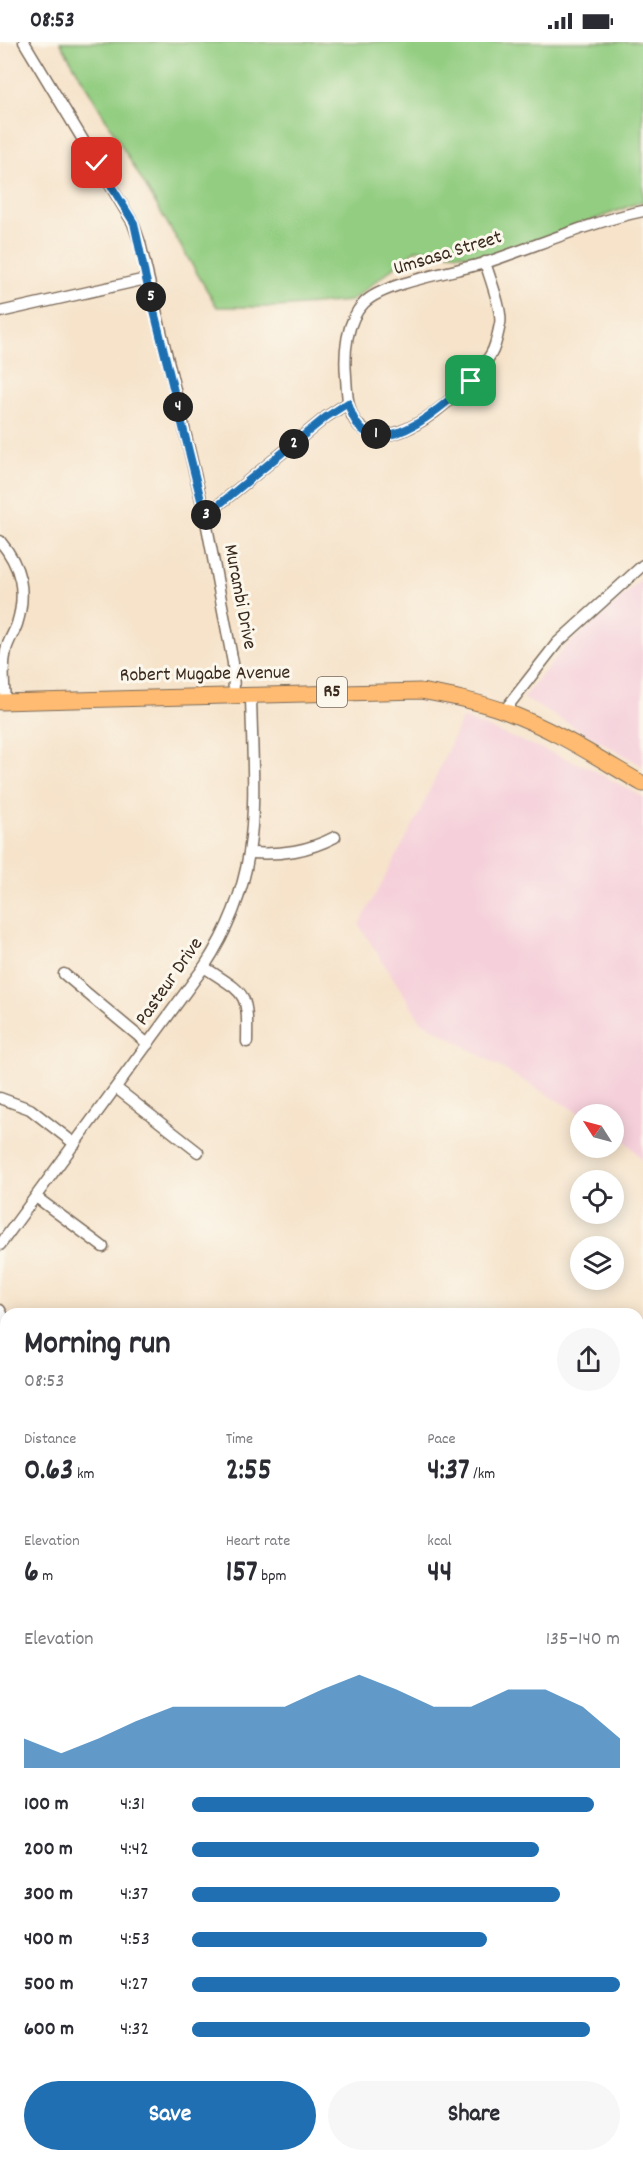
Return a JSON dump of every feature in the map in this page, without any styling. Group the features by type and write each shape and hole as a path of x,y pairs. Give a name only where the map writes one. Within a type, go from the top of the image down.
{"highway":[{"name":"Robert Mugabe Avenue","path":"2,701 420,691 462,699 504,711 586,750 643,784"}],"street":[{"name":"Murambi Drive","path":"24,42 134,223 205,516 233,663 234,695"},
{"name":"Umsasa Street","path":"348,403 345,362 348,334 364,303 378,294 417,279 485,262 643,211"},
{"path":"205,516 326,417 348,403 354,419 364,431 382,435 397,433 432,414 471,381 492,352 501,320 485,262"},
{"path":"0,312 146,279"},
{"path":"0,541 13,556 22,581 17,624 7,646 3,666 2,701"},
{"path":"504,711 557,642 643,565"},
{"name":"Pasteur Drive","path":"0,1245 204,967 217,948 237,905 251,853 254,829 251,696"},
{"path":"251,853 280,855 317,846 335,837"},
{"path":"204,967 238,989 248,1004 247,1042"},
{"path":"64,974 148,1044"},
{"path":"116,1088 198,1152"},
{"path":"0,1098 30,1109 75,1144"},
{"path":"36,1197 103,1247"}],"shaded area":[{"path":"643,578 643,766 523,698 563,649"},
{"path":"462,718 585,766 643,797 643,1161 624,1139 624,1104 570,1104 570,1108 421,1021 359,925 419,814"}],"green space":[{"path":"60,42 643,42 643,201 495,258 417,249 351,301 278,307 217,307"}],"route":[{"path":"97,163 134,223 205,516 326,417 348,403 354,419 364,431 382,435 397,433 432,414 471,381"}]}
